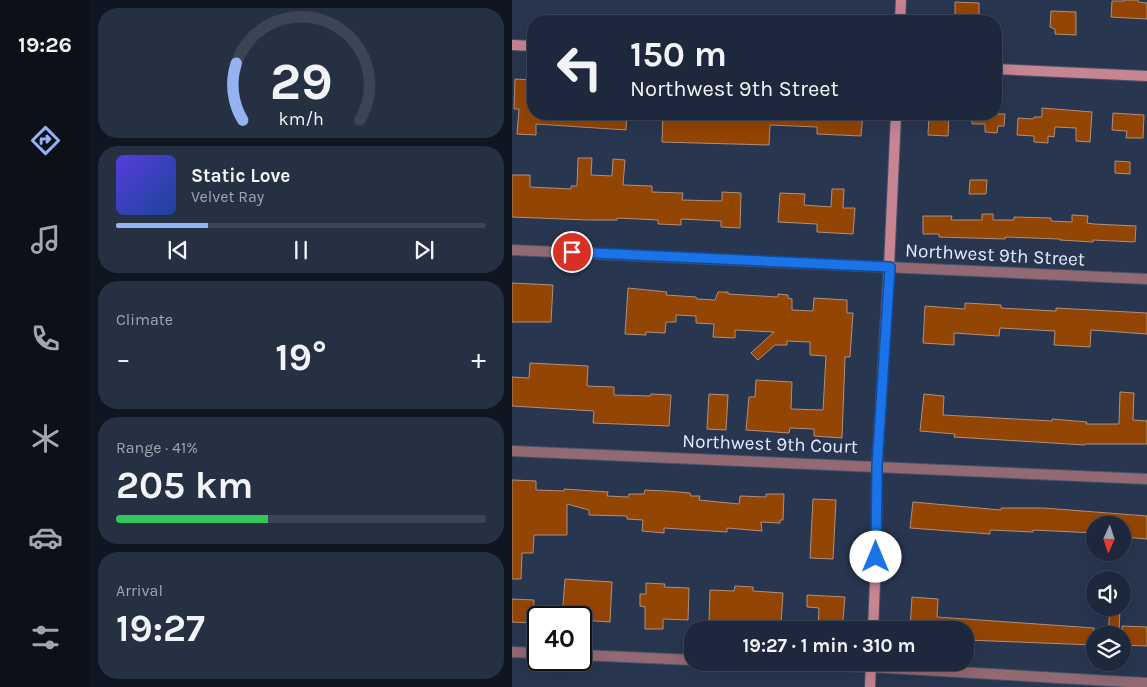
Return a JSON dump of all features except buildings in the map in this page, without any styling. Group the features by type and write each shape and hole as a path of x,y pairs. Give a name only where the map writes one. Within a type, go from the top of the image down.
{"street":[{"path":"900,15 901,0"},
{"path":"512,45 527,46"},
{"path":"1002,69 1146,76"},
{"path":"873,621 877,466 890,267 896,120"},
{"name":"Northwest 9th Street","path":"512,250 1146,280"},
{"name":"Northwest 9th Court","path":"512,451 1146,479"},
{"path":"512,652 527,653"},
{"path":"592,655 684,660"},
{"path":"870,687 871,671"},
{"path":"963,671 1146,683"}],"route":[{"path":"572,252 890,267 877,466 876,557"}]}
